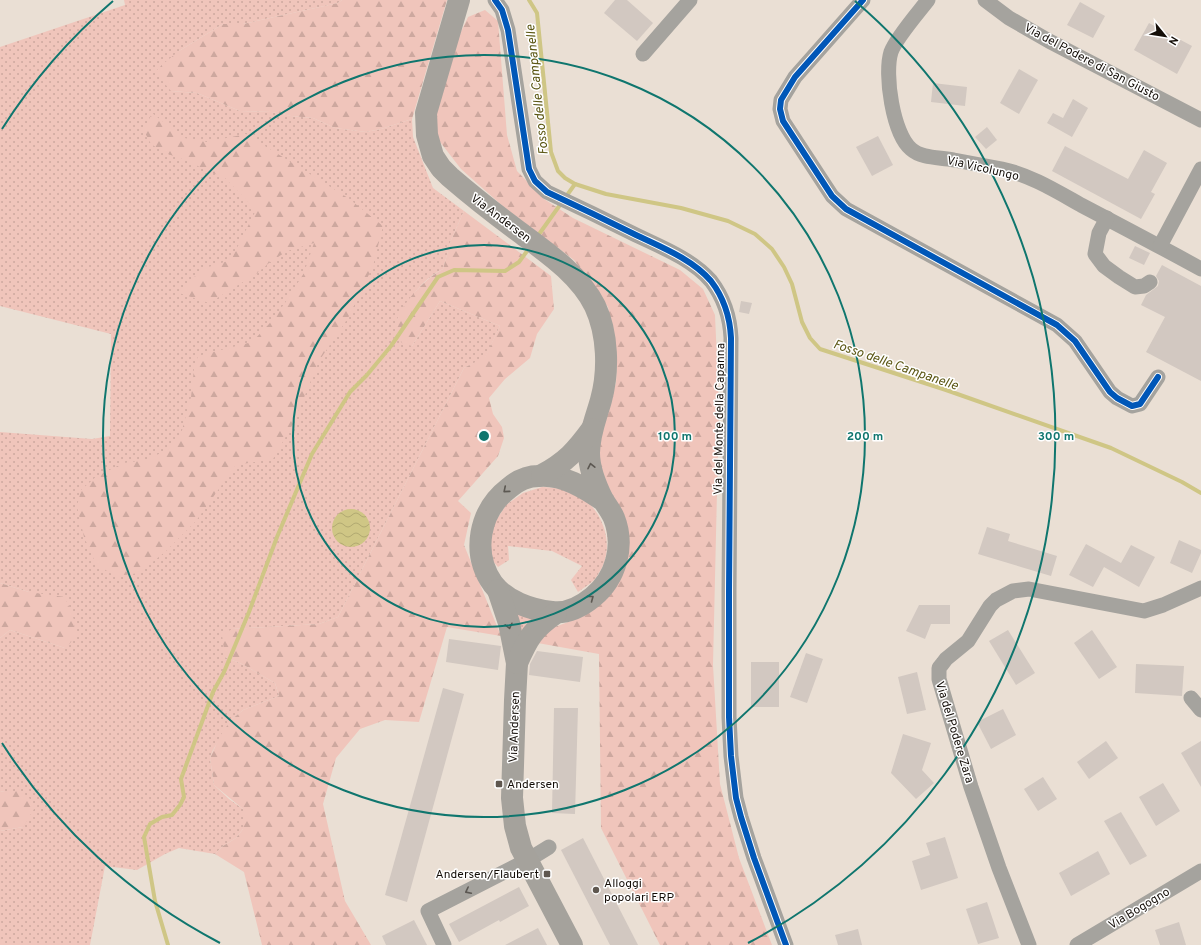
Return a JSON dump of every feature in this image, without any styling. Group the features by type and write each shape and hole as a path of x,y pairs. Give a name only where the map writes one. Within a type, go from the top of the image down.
{"street":[{"name":"Via Andersen","path":"459,0 426,113 427,135 430,148 436,162 450,177 565,268 580,284 592,301 600,321 605,348 606,370 601,399 589,445 590,466 604,501 614,519 618,534 618,557 614,569 605,585 590,600 569,610 556,613 545,612 522,605 498,590"},
{"name":"Via del Monte della Capanna","path":"495,0 502,10 508,30 529,170 535,181 547,192 660,247 691,264 706,276 714,285 724,301 731,338 729,655 729,717 731,756 736,798 741,817 754,858 786,945"},
{"path":"643,54 690,0"},
{"path":"863,0 795,77 781,100 780,109 783,121 832,196 846,209 1058,325 1075,341 1110,392 1117,398 1132,406 1140,404 1158,377"},
{"name":"Via Vicolungo","path":"928,0 896,43 891,53 891,102 895,120 907,145 916,153 923,156 1013,172 1045,186 1201,269"},
{"name":"Via del Podere di San Giusto","path":"985,0 1009,18 1049,42 1201,120"},
{"path":"1160,246 1201,169"},
{"path":"1107,218 1099,233 1095,254 1104,266 1119,278 1135,287 1144,286 1150,282"},
{"name":"Via Andersen","path":"542,475 569,458 592,429"},
{"name":"Via Andersen","path":"572,945 518,841 513,807 514,707 517,663 509,623 498,590 487,574 483,562 480,539 483,523 490,508 504,492 532,476 542,475 580,485 604,501"},
{"name":"Via del Podere Zara","path":"1029,945 999,868 971,786 939,679 939,668 946,659 968,641 990,606 996,600 1013,591 1029,589 1144,611 1163,605 1201,588"},
{"name":"Via Andersen","path":"517,663 532,632 545,620 556,613"},
{"path":"1191,698 1201,710"},
{"path":"444,945 428,912 528,860 549,847"},
{"name":"Via Bogogno","path":"1077,945 1201,871"}],"green space":[{"path":"124,0 342,0 338,3 243,24 223,24 179,51 171,91 197,93 240,111 272,112 291,116 313,118 335,128 366,132 412,119 413,137 433,188 464,211 451,240 443,269 428,278 422,284 397,320 412,346 440,301 500,326 485,358 464,368 338,617 319,624 232,629 225,657 242,664 275,683 279,696 243,710 231,720 213,750 210,758 214,785 229,799 243,809 243,829 236,838 223,846 215,854 179,848 137,870 105,866 90,945 0,945 0,831 23,827 5,791 0,792 0,638 10,630 65,648 29,592 0,583 0,432 92,439 110,436 111,334 0,306 0,47 125,5"},
{"path":"342,0 447,0 412,119 366,132 335,128 313,118 291,116 272,112 240,111 197,93 171,91 155,72 179,51 223,24 243,24 338,3"},
{"path":"485,10 498,21 507,135 517,171 544,199 573,218 680,270 703,289 715,315 719,405 713,665 720,784 739,858 772,945 660,945 601,828 599,654 532,642 541,632 571,621 590,611 614,585 598,470 597,441 616,383 617,358 608,307 574,260 506,209 461,169 437,138 435,115 459,36 468,17"},
{"path":"152,113 184,138 207,142 246,134 348,198 383,226 373,266 348,318 319,361 294,422 273,459 236,465 196,521 165,552 139,573 115,576 96,564 84,537 77,506 81,490 97,476 124,463 146,460 163,452 181,434 191,397 194,369 198,356 252,342 269,324 285,303 304,273 314,243 287,251 256,274 209,303 179,293 202,269 231,260 256,210 225,178 203,169 191,162 165,153 151,144 144,131"},
{"path":"464,211 551,276 554,309 537,334 530,358 505,379 489,398 493,414 502,427 504,438 498,456 458,501 471,513 464,545 501,636 447,627 419,722 385,720 360,729 336,758 323,804 345,901 371,945 262,945 244,872 215,854 223,846 236,838 243,829 243,809 214,785 210,758 220,736 231,720 243,710 279,696 275,683 242,664 225,657 222,635 232,629 319,624 338,617 464,368 485,357 500,326 440,301 412,346 402,343 396,336 397,320 404,306 423,284 443,269 451,240"},
{"path":"542,487 566,490 580,496 595,511 605,530 607,551 604,562 595,579 578,592 571,580 582,566 552,551 508,546 509,560 498,567 492,560 490,541 495,522 506,505 523,493"},
{"path":"0,583 29,592 65,597 74,620 76,637 65,648 10,630 0,638"},
{"path":"511,607 537,616 520,638"},
{"path":"21,791 30,799 34,809 23,827 0,831 0,792"}],"water":[{"path":"351,509 364,515 370,528 364,541 351,547 338,541 332,528 338,515"}],"building":[{"path":"615,0 627,0 653,23 637,41 604,13"},
{"path":"1080,2 1105,16 1093,38 1067,25"},
{"path":"1149,23 1192,46 1177,74 1134,50"},
{"path":"1019,69 1038,80 1019,114 1000,103"},
{"path":"933,83 967,87 965,106 931,102"},
{"path":"1073,99 1088,108 1072,137 1047,123 1053,113 1063,118"},
{"path":"987,127 997,140 986,149 975,137"},
{"path":"878,136 893,165 872,176 856,147"},
{"path":"1065,146 1128,179 1144,150 1167,163 1151,192 1155,194 1141,219 1052,171"},
{"path":"1135,246 1150,253 1144,265 1129,258"},
{"path":"1162,265 1201,286 1201,381 1146,352 1165,317 1141,305 1146,295 1158,286 1159,281 1156,276"},
{"path":"741,301 752,303 749,314 739,312"},
{"path":"987,527 1010,534 1008,541 1057,556 1051,576 978,554"},
{"path":"1179,540 1201,550 1192,573 1170,563"},
{"path":"1086,544 1121,563 1131,545 1155,557 1139,587 1104,567 1093,587 1069,575"},
{"path":"919,605 950,605 950,624 931,624 925,639 906,631"},
{"path":"1008,630 1035,673 1016,685 989,641"},
{"path":"1092,630 1117,667 1099,679 1074,643"},
{"path":"449,639 501,646 498,670 446,662"},
{"path":"537,651 583,657 580,682 529,675 530,664"},
{"path":"806,653 823,659 807,703 790,697"},
{"path":"751,662 779,662 779,707 751,707"},
{"path":"1136,664 1184,666 1182,696 1135,693"},
{"path":"917,672 926,710 907,714 898,677"},
{"path":"443,688 464,694 407,902 385,895"},
{"path":"554,708 578,708 575,814 552,813"},
{"path":"1003,709 1016,735 991,749 977,722"},
{"path":"903,734 931,743 922,770 934,783 916,799 891,773"},
{"path":"1106,741 1118,758 1089,779 1077,762"},
{"path":"1201,741 1201,787 1181,753"},
{"path":"1043,777 1057,799 1038,811 1024,789"},
{"path":"1163,783 1180,811 1156,826 1139,797"},
{"path":"1121,812 1147,856 1130,865 1104,821"},
{"path":"945,837 958,878 921,890 912,861 930,855 926,843"},
{"name":"Alloggi popolari ERP","path":"583,838 638,945 610,945 561,850"},
{"path":"1098,851 1110,874 1071,896 1059,873"},
{"path":"519,887 529,906 500,922 499,920 459,942 449,924"},
{"path":"987,902 999,938 978,944 966,909"},
{"path":"414,920 427,945 386,945 382,936"},
{"path":"1179,922 1186,945 1160,945 1155,930"},
{"path":"538,928 547,945 505,945"},
{"path":"858,929 862,945 838,945 835,935"}],"waterway":[{"name":"Fosso delle Campanelle","path":"529,0 537,13 551,152 558,171 565,178 575,184 606,194 681,208 728,221 755,234 772,249 784,267 792,284 802,322 810,338 820,349 946,390 1111,448 1182,482 1201,493"},
{"path":"537,237 575,184"},
{"path":"168,945 155,901 144,837 150,824 162,817 172,815 184,797 181,779 213,692 224,672 249,612 277,537 312,454 350,392 367,375 391,346 438,277 454,270 505,271 519,262 530,247"}],"cycle path":[{"path":"495,0 502,10 508,30 529,169 535,181 547,192 686,260 711,281 716,287 726,308 731,338 729,592 729,717 731,756 736,798 741,817 754,858 786,945"},
{"path":"863,0 795,77 781,100 780,109 783,121 832,196 846,209 1057,325 1075,341 1110,392 1117,398 1132,406 1140,404 1158,377"}],"place":[{"name":"Andersen","path":"499,784"},
{"name":"Andersen/Flaubert","path":"547,874"},
{"name":"Alloggi popolari ERP","path":"596,890"}]}
